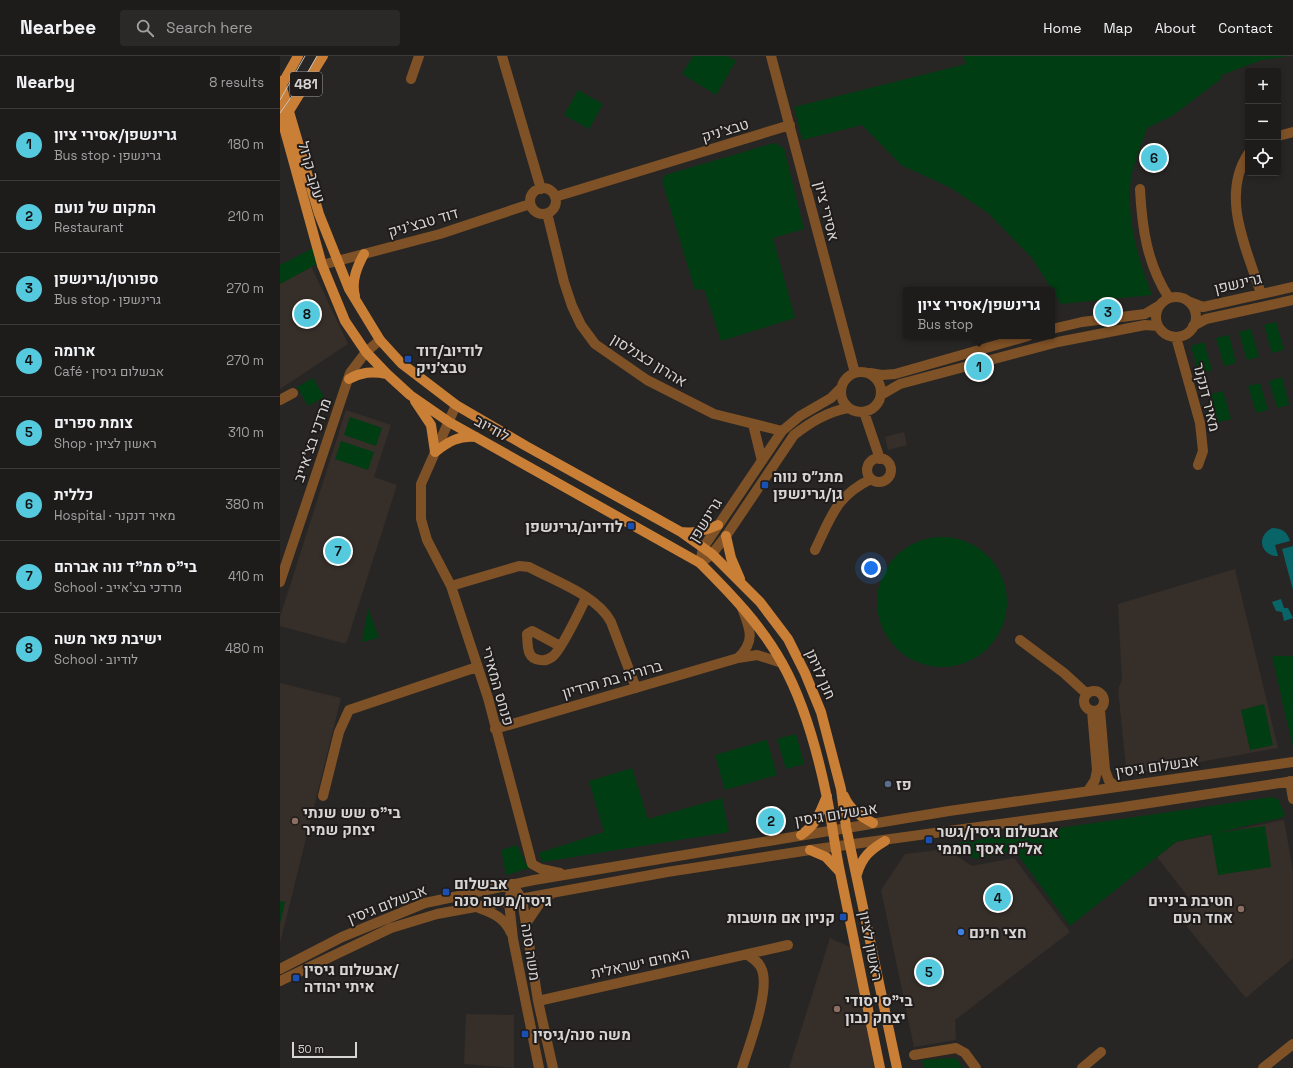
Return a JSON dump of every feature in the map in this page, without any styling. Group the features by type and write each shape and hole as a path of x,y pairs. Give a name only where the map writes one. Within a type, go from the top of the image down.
{"main road":[{"name":"481","path":"280,85 298,56"},
{"name":"481","path":"284,119 323,56"},
{"name":"יעקב קרול","path":"280,85 284,119 292,154 322,265"},
{"name":"יעקב קרול","path":"284,119 319,214 338,260"},
{"path":"280,142 286,146 292,154"},
{"path":"359,308 354,292 354,280 356,270 364,254"},
{"name":"לודיוב","path":"338,260 359,308 380,340 402,363 456,406 681,532 703,548"},
{"name":"לודיוב","path":"322,265 345,321 366,352 386,374 410,395 449,422 480,438 700,563"},
{"path":"348,379 358,374 368,372 386,374"},
{"path":"410,395 431,425 435,452 454,439 466,437 480,438"},
{"path":"681,532 689,533 702,531 718,525"},
{"path":"726,536 731,558 742,585"},
{"name":"חנן לויתן","path":"703,548 712,554 760,602 788,639 805,673 821,712 841,789 846,828 851,845"},
{"name":"חנן לויתן","path":"700,563 741,606 782,663 796,691 802,710 827,796 833,829"},
{"path":"841,789 848,805 856,813 872,823"},
{"path":"801,835 811,828 817,821 827,796"},
{"name":"ראשון לציון","path":"833,829 840,872 880,1068"},
{"path":"856,876 860,862 866,853 885,840"},
{"name":"ראשון לציון","path":"851,845 856,876 897,1068"},
{"path":"810,850 826,857 840,872"}],"street":[{"path":"411,79 420,56"},
{"path":"502,56 520,122 541,189"},
{"name":"אסירי ציון","path":"770,56 790,125 855,373"},
{"name":"טבצ'ניק","path":"555,197 790,125"},
{"path":"1281,135 1293,132"},
{"path":"1245,158 1241,164 1237,178 1235,201 1240,227 1261,294"},
{"path":"541,189 550,191 555,197 554,207 547,213 539,214 534,211 530,204 532,196 541,189"},
{"path":"1140,189 1141,220 1145,242 1160,283 1169,298"},
{"name":"דוד טבצ'ניק","path":"322,265 440,234 530,204"},
{"name":"אהרון כצנלסון","path":"547,213 564,282 572,306 581,325 595,344 647,380 703,409 714,414 782,431"},
{"name":"גרינשפן","path":"1190,302 1203,307 1293,287"},
{"path":"1055,328 1082,322 1145,314 1169,298 1178,297 1190,302 1195,309 1196,318 1193,326 1183,335 1176,337 1169,336 1158,326 1156,315 1160,305"},
{"name":"גרינשפן","path":"1193,326 1206,319 1293,300"},
{"path":"1018,339 895,374 882,375 863,372 855,373 848,376 841,388 841,396 848,408 855,411 864,412 876,406 882,395 900,384 1058,342 1145,325 1158,326"},
{"name":"מאיר דנקנר","path":"1176,337 1202,436 1203,451 1198,465"},
{"name":"מרדכי בצ'אייב","path":"280,582 348,379 356,364 366,352 380,340"},
{"path":"870,373 880,383 882,395"},
{"name":"גרינשפן","path":"700,563 703,548 782,431 800,416 831,398 841,388"},
{"path":"280,400 293,393"},
{"path":"435,452 456,406"},
{"name":"גרינשפן","path":"700,563 712,554 726,536 794,435 810,423 826,414 848,408"},
{"path":"815,550 842,498 854,487 870,479 879,482 887,479 889,476 889,464 880,458 864,412"},
{"path":"753,424 762,461"},
{"name":"פנחס המאירי","path":"435,452 421,484 421,519 427,540 451,586 478,667 488,698 532,864 541,869 569,874"},
{"path":"870,479 867,472 869,464 872,460 880,458"},
{"path":"451,586 519,566 529,567 586,598 601,607 612,622 636,688"},
{"path":"560,646 586,598"},
{"path":"738,658 746,650 750,639 750,628 741,606"},
{"path":"1020,640 1064,672 1087,694"},
{"name":"ברוריה בת תרדיון","path":"495,729 738,658 757,654 782,663"},
{"path":"323,796 329,767 339,732 349,710 478,667"},
{"path":"1087,694 1096,690 1102,694 1104,704 1096,710"},
{"path":"1087,694 1085,704 1096,710"},
{"path":"1096,710 1105,770 1109,781 1117,787"},
{"path":"1088,791 1095,780 1097,770 1096,710"},
{"name":"אבשלום גיסין","path":"280,969 342,937 425,903 512,884 833,829 1293,762"},
{"path":"1292,781 1293,799"},
{"name":"אבשלום גיסין","path":"280,981 391,928 437,914 477,908 667,872 836,846 1117,808 1292,781"},
{"name":"משה סנה","path":"512,884 522,899 538,1001 553,1068"},
{"name":"משה סנה","path":"512,884 509,902 513,939 538,1068"},
{"path":"525,924 540,903 552,893"},
{"path":"477,908 494,913 502,919 513,939"},
{"name":"האחים ישראלית","path":"538,1001 788,945"},
{"path":"742,1068 761,1003 764,981 763,971 758,962 748,955"},
{"path":"1264,1068 1293,1044"},
{"path":"914,1055 956,1048 965,1053 976,1068"},
{"path":"1082,1068 1101,1052"}],"shaded area":[{"path":"311,266 348,344 280,389 280,284"},
{"path":"346,410 391,425 374,477 397,485 346,644 280,626 280,617"},
{"path":"904,432 907,445 888,450 885,437"},
{"path":"1235,569 1278,748 1133,774 1126,768 1118,689 1122,680 1118,604"},
{"name":"בי\"ס שש שנתי יצחק שמיר","path":"280,683 341,698 280,943"},
{"name":"חטיבת ביניים אחד העם","path":"1284,820 1293,871 1293,958 1246,998 1187,927 1183,911 1196,907 1157,857 1176,842"},
{"path":"946,849 972,866 1014,858 1070,932 955,1020 956,1040 914,1047 881,890 905,854"},
{"name":"בי\"ס יסודי יצחק נבון","path":"830,938 856,950 874,1068 789,1068"},
{"path":"466,1014 514,1015 514,1068 464,1064"}],"green space":[{"path":"693,56 727,56 736,61 716,95 682,74"},
{"path":"963,56 1289,56 1262,60 1222,75 1221,79 1172,116 1147,128 1132,172 1130,208 1134,238 1152,295 1061,304 1055,294 1055,287 1050,287 1032,258 988,213 951,188 901,165 862,125 802,140 794,107 966,64"},
{"path":"578,90 603,104 589,129 564,115"},
{"path":"774,143 784,148 804,229 773,238 795,318 721,341 704,289 695,290 662,181 665,175"},
{"path":"317,246 321,262 280,284 280,265"},
{"path":"1276,322 1284,350 1272,353 1264,325"},
{"path":"1251,329 1259,357 1247,360 1239,332"},
{"path":"1229,335 1236,363 1224,366 1216,338"},
{"path":"1204,342 1212,370 1199,374 1191,346"},
{"path":"1282,377 1289,405 1277,408 1269,381"},
{"path":"313,378 324,397 308,406 297,387"},
{"path":"1260,383 1268,410 1256,413 1248,386"},
{"path":"1223,391 1231,419 1218,422 1211,394"},
{"path":"350,417 382,428 376,446 344,435"},
{"path":"341,441 374,452 368,470 335,459"},
{"path":"948,537 967,542 988,556 1002,577 1006,589 1006,615 1002,627 988,648 967,662 955,666 936,667 917,662 896,648 882,627 878,615 877,596 882,577 896,556 917,542 929,538"},
{"path":"368,608 379,638 362,642"},
{"path":"1272,656 1293,656 1293,748"},
{"path":"1264,704 1273,745 1250,750 1241,710"},
{"path":"796,734 804,764 786,769 777,739"},
{"path":"767,740 777,775 725,790 715,755"},
{"path":"632,768 648,819 722,798 729,832 542,862 539,853 604,832 589,781"},
{"path":"1272,797 1278,799 1285,815 1281,818 1215,833 1265,826 1271,867 1218,875 1211,834 1176,842 1070,926 1015,851 975,859 949,844"},
{"path":"517,845 526,864 532,867 506,875 501,850"},
{"path":"280,901 285,902 280,924"},
{"path":"956,1058 963,1068 924,1068 922,1060"}],"water":[{"path":"1272,528 1283,531 1290,541 1275,545 1278,556 1267,553 1262,545 1264,536"},
{"path":"1293,546 1293,590 1282,549"},
{"path":"1281,599 1284,608 1288,608 1293,618 1284,621 1282,612 1276,611 1272,602"}],"tram line":[{"path":"280,100 305,56"},
{"path":"280,113 304,79 317,56"}],"place":[{"name":"כללית","path":"1154,158"},
{"name":"ספורטן/גרינשפן","path":"1108,312"},
{"name":"ישיבת פאר משה","path":"307,314"},
{"name":"לודיוב/דוד טבצ׳ניק","path":"408,359"},
{"name":"גרינשפן/אסירי ציון","path":"979,367"},
{"name":"מתנ״ס נווה גן/גרינשפן","path":"765,485"},
{"name":"לודיוב/גרינשפן","path":"631,526"},
{"name":"בי\"ס ממ\"ד נוה אברהם","path":"338,551"},
{"name":"פז","path":"888,784"},
{"name":"בי\"ס שש שנתי יצחק שמיר","path":"295,821"},
{"name":"המקום של נועם","path":"771,821"},
{"name":"אבשלום גיסין/גשר אל״מ אסף חממי","path":"929,840"},
{"name":"אבשלום גיסין/משה סנה","path":"446,892"},
{"name":"ארומה","path":"998,898"},
{"name":"חטיבת ביניים אחד העם","path":"1241,909"},
{"name":"קניון אם מושבות","path":"843,917"},
{"name":"חצי חינם","path":"961,932"},
{"name":"צומת ספרים","path":"929,972"},
{"name":"אבשלום גיסין/ איתי יהודה","path":"296,978"},
{"name":"בי\"ס יסודי יצחק נבון","path":"837,1009"},
{"name":"משה סנה/גיסין","path":"525,1034"}]}
